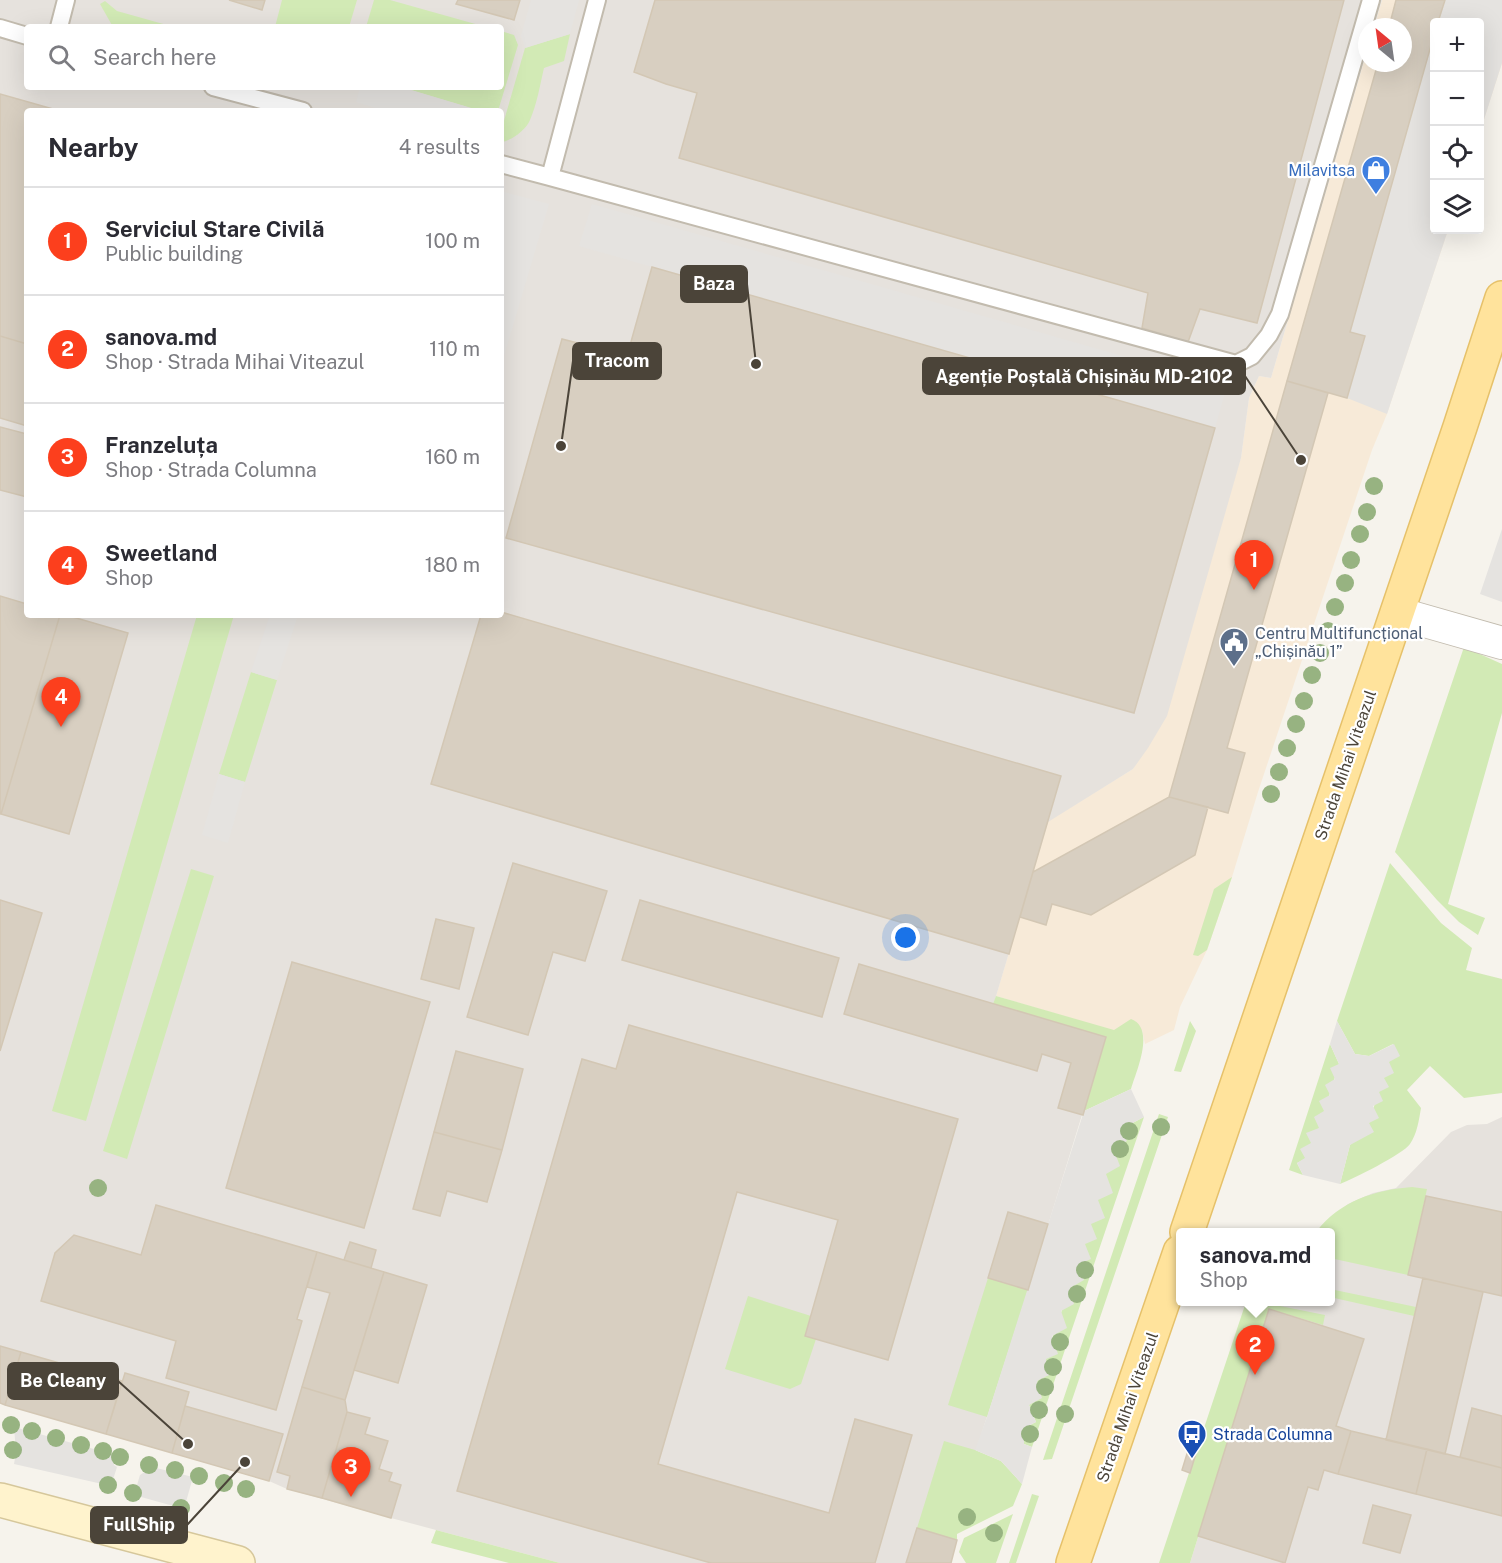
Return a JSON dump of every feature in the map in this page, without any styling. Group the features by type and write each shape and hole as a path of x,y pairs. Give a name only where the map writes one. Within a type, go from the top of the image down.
{"main road":[{"name":"Strada Mihai Viteazul","path":"1189,1228 1502,298"},
{"name":"Strada Mihai Viteazul","path":"1073,1563 1176,1264"},
{"path":"0,1500 238,1563"}],"street":[{"path":"1397,613 1502,643"}],"lane":[{"path":"60,24 66,0"},
{"path":"550,177 597,0"},
{"path":"504,165 1236,364 1252,356 1269,335 1280,314 1371,0"},
{"path":"0,28 24,35"},
{"path":"224,90 292,108"}],"shaded area":[{"path":"0,0 1382,0 1377,18 1358,18 1358,72 1361,72 1271,378 1259,376 1249,398 1241,458 1167,716 1133,769 1048,822 994,1003 1106,1037 1028,1290 948,1537 957,1540 951,1563 560,1563 287,1489 269,1481 0,1403"},
{"path":"531,0 579,0 570,34 525,48 521,36"},
{"path":"1382,0 1502,0 1502,63 1484,119 1484,18 1430,18 1430,234 1447,234 1387,414 1372,450 1207,950 1180,1007 1174,1030 1145,1044 1142,1030 1114,1031 996,996 1048,821 1133,769 1241,458 1249,398 1259,376 1271,378 1361,72 1412,72 1412,18 1377,18"},
{"path":"1445,0 1502,0 1502,63 1484,119 1484,18 1439,18"},
{"path":"1430,49 1430,234 1447,234 1387,414 1347,398 1365,337 1350,332"},
{"path":"359,90 411,90 471,108 375,108 356,102"},
{"path":"504,192 549,204 504,356"},
{"path":"592,204 1227,386 1215,428 579,246"},
{"path":"1502,529 1502,602 1480,594"},
{"path":"269,618 297,618 277,680 251,672"},
{"path":"219,774 245,782 228,843 202,835"},
{"path":"1337,1021 1355,1054 1369,1056 1394,1044 1400,1056 1389,1062 1394,1073 1384,1078 1389,1087 1379,1092 1383,1101 1373,1106 1379,1118 1369,1123 1374,1132 1350,1145 1340,1184 1303,1175 1297,1163 1305,1158 1300,1149 1311,1143 1306,1133 1319,1128 1314,1117 1324,1111 1319,1101 1330,1095 1325,1085 1335,1079 1330,1068 1339,1064 1330,1044"},
{"path":"1131,1089 1144,1117 1121,1129 1127,1141 1113,1148 1120,1166 1106,1174 1113,1193 1098,1200 1105,1218 1091,1224 1097,1239 1085,1244 1091,1259 1079,1264 1084,1280 1070,1288 1074,1304 1061,1311 1067,1328 1052,1336 1058,1354 1046,1359 1049,1375 1037,1381 1042,1398 1029,1405 1036,1422 1024,1428 1024,1444 1032,1447 1022,1484 1001,1461 975,1450 1084,1111"},
{"path":"1502,1117 1502,1563 1190,1563 1269,1309 1271,1306 1335,1306 1335,1228 1319,1228 1348,1204 1373,1193 1396,1188 1451,1132 1467,1125 1487,1124"},
{"path":"14,1427 112,1454 114,1465 117,1467 111,1486 14,1464 16,1452"},
{"path":"152,1467 193,1477 184,1509 134,1495 140,1475"}],"green space":[{"path":"282,0 357,0 350,24 276,24"},
{"path":"374,0 390,0 475,24 367,24"},
{"path":"105,1 117,11 163,24 111,24 100,4"},
{"path":"504,32 514,35 518,45 499,108 471,108 411,90 504,90"},
{"path":"570,34 564,61 544,68 528,124 514,137 504,141 504,121 525,48"},
{"path":"196,618 233,618 86,1121 52,1111"},
{"path":"1464,647 1502,664 1502,713 1448,904 1485,918 1478,935 1459,922 1437,900 1395,852"},
{"path":"251,672 277,680 245,782 219,774"},
{"path":"1390,863 1441,923 1472,948 1466,970 1502,979 1502,1093 1464,1098 1430,1066 1407,1090 1421,1108 1416,1131 1410,1144 1388,1160 1340,1184 1350,1145 1369,1123 1393,1044 1369,1056 1355,1054 1337,1021"},
{"path":"191,869 214,876 127,1159 103,1151"},
{"path":"1232,877 1207,950 1198,956 1193,955 1214,889"},
{"path":"996,996 1114,1030 1131,1019 1142,1031 1143,1041 1140,1062 1131,1089 1084,1111 1106,1037 993,1004"},
{"path":"1190,1021 1196,1031 1181,1072 1174,1071"},
{"path":"1330,1044 1339,1064 1319,1128 1305,1159 1297,1163 1303,1175 1289,1170"},
{"path":"1159,1114 1168,1117 1052,1459 1043,1460"},
{"path":"1144,1117 1032,1447 1024,1444 1024,1428 1036,1422 1029,1405 1078,1264 1113,1148 1121,1129"},
{"path":"1412,1187 1427,1189 1408,1275 1335,1259 1335,1228 1319,1228 1325,1221 1359,1199 1371,1194"},
{"path":"988,1278 1028,1290 987,1417 948,1405"},
{"path":"1335,1290 1416,1307 1414,1316 1335,1298"},
{"path":"748,1296 811,1316 805,1335 816,1339 801,1384 790,1389 725,1369"},
{"path":"1245,1306 1280,1306 1325,1315 1323,1325 1269,1309 1190,1563 1159,1563"},
{"path":"944,1441 1001,1461 1022,1484 1013,1506 957,1534 957,1540 917,1528"},
{"path":"1032,1494 1039,1496 1016,1563 1009,1563"},
{"path":"1013,1514 996,1563 966,1563 959,1552 964,1538"},
{"path":"436,1530 560,1563 509,1563 431,1543"}],"building":[{"path":"229,0 265,0 262,10"},
{"path":"458,0 520,0 514,20 456,4"},
{"path":"655,0 1344,0 1257,323 1200,309 1188,342 1142,328 1148,293 679,158 697,93 634,72"},
{"path":"1396,0 1445,0 1439,18 1430,18 1430,49 1350,332 1365,336 1347,398 1287,381 1375,72 1412,72 1412,18 1391,18"},
{"path":"0,94 49,108 24,108 24,343 0,336"},
{"path":"652,267 1215,428 1134,713 506,538 562,339 627,356"},
{"path":"0,336 24,343 24,425 0,418"},
{"path":"1287,381 1328,393 1227,748 1245,753 1228,813 1169,797"},
{"path":"0,427 24,433 24,496 0,490"},
{"path":"0,596 24,603 24,618 59,618 0,814"},
{"path":"504,613 1061,776 1009,954 431,784 480,618 504,618"},
{"path":"59,618 76,618 128,633 69,834 1,814"},
{"path":"1169,797 1208,807 1195,855 1091,915 1052,904 1046,925 1020,917 1033,872"},
{"path":"513,863 607,891 585,961 553,952 528,1035 467,1017"},
{"path":"0,900 42,913 0,1051"},
{"path":"640,900 839,958 822,1017 622,960"},
{"path":"436,919 474,928 459,989 421,979"},
{"path":"292,962 430,1002 364,1228 226,1188"},
{"path":"859,964 1106,1037 1083,1115 1058,1108 1071,1063 1042,1054 1037,1071 844,1014"},
{"path":"629,1025 958,1119 888,1360 805,1336 838,1220 737,1192 658,1464 829,1513 855,1419 912,1435 875,1563 711,1563 457,1491 582,1059 616,1069"},
{"path":"456,1051 523,1069 502,1150 434,1132"},
{"path":"434,1132 502,1150 487,1202 447,1191 440,1216 413,1209"},
{"path":"1426,1196 1502,1212 1502,1296 1408,1275"},
{"path":"156,1205 317,1252 297,1319 302,1321 276,1410 166,1378 176,1341 41,1301 55,1253 74,1235 141,1255"},
{"path":"1008,1212 1048,1224 1028,1290 988,1278"},
{"path":"350,1242 376,1250 371,1268 344,1260"},
{"path":"317,1252 384,1272 345,1400 302,1387 330,1293 307,1287"},
{"path":"384,1272 427,1285 398,1383 354,1370"},
{"path":"1423,1278 1483,1292 1445,1454 1386,1440"},
{"path":"1269,1309 1364,1339 1336,1426 1351,1431 1338,1474 1324,1470 1318,1490 1308,1487 1285,1563 1198,1536"},
{"path":"0,1346 21,1352 5,1405 0,1403"},
{"path":"21,1352 122,1381 106,1434 5,1405"},
{"path":"125,1373 189,1392 172,1453 106,1434"},
{"path":"302,1387 345,1400 347,1412 322,1498 287,1489 290,1476 277,1472"},
{"path":"185,1406 283,1434 269,1481 172,1453"},
{"path":"1472,1408 1502,1416 1502,1468 1460,1457"},
{"path":"347,1412 370,1418 365,1434 388,1441 379,1469 392,1473 389,1481 401,1485 391,1518 322,1498"},
{"path":"1351,1431 1427,1449 1416,1494 1338,1474"},
{"path":"1190,1444 1198,1447 1190,1473 1182,1470"},
{"path":"1427,1449 1502,1468 1502,1516 1416,1494"},
{"path":"1373,1505 1411,1515 1400,1553 1363,1543"},
{"path":"917,1528 957,1540 951,1563 906,1563"}],"place":[{"name":"Milavitsa","path":"1376,196"},
{"name":"Baza","path":"756,364"},
{"name":"Tracom","path":"561,446"},
{"name":"Agenție Poștală Chișinău MD-2102","path":"1301,460"},
{"name":"Serviciul Stare Civilă","path":"1254,590"},
{"name":"Centru Multifuncțional „Chișinău 1”","path":"1234,668"},
{"name":"Sweetland","path":"61,727"},
{"name":"sanova.md","path":"1255,1375"},
{"name":"Be Cleany","path":"188,1444"},
{"name":"Strada Columna","path":"1192,1460"},
{"name":"FullShip","path":"245,1462"},
{"name":"Franzeluța","path":"351,1497"}]}
